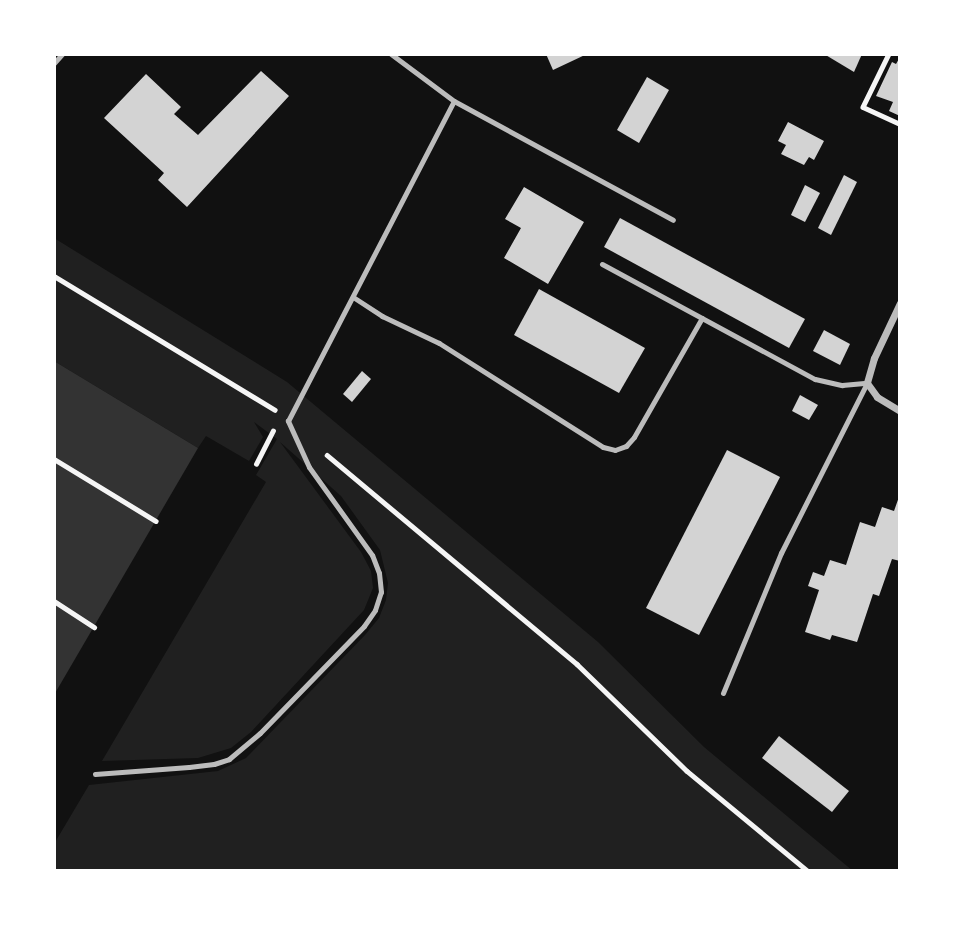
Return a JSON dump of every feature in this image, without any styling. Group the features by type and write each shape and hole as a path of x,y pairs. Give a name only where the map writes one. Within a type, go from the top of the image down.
{"street":[{"path":"900,303 874,358 867,383 877,397 900,411"}],"lane":[{"path":"54,63 62,54"},
{"path":"391,54 454,101 673,220"},
{"path":"95,774 201,766 229,758 260,733 364,626 375,610 381,592 380,573 372,555 309,467 288,421 454,101"},
{"path":"602,264 816,379 842,384 867,383 781,553 723,693"},
{"path":"353,297 382,316 439,343 603,447 615,450 634,438 702,318"}],"path":[{"path":"889,54 863,107 900,124"},
{"path":"54,276 273,408 288,421"},
{"path":"256,464 268,440"},
{"path":"317,446 577,664 687,771 808,871"},
{"path":"54,459 156,521"},
{"path":"54,601 94,627"}],"shaded area":[{"path":"54,238 287,382 598,642 704,747 853,871 54,871 54,844 89,785 218,771 246,758 379,618 386,600 388,583 380,550 341,496 280,442 361,552 371,571 373,588 364,610 251,732 231,748 198,758 102,761 266,482 256,475 277,439 254,422 263,437 249,461 206,436 198,448 54,361"},
{"path":"54,361 198,448 54,695"}],"building":[{"path":"546,54 587,54 553,70"},
{"path":"824,54 862,54 854,72"},
{"path":"900,57 900,116 889,111 893,102 876,96 892,62 896,64"},
{"path":"261,71 289,96 187,207 158,180 164,173 104,118 146,74 181,107 174,114 198,135"},
{"path":"647,77 669,90 639,143 617,130"},
{"path":"788,122 824,141 814,160 809,157 804,165 781,154 786,145 778,141"},
{"path":"844,175 857,182 831,235 818,228"},
{"path":"805,185 820,193 805,222 791,215"},
{"path":"524,187 584,222 548,284 504,258 521,228 505,219"},
{"path":"620,218 805,319 789,348 604,247"},
{"path":"539,289 645,348 619,393 514,335"},
{"path":"824,330 850,344 840,365 813,351"},
{"path":"362,371 371,379 352,402 343,394"},
{"path":"800,395 818,405 809,420 792,411"},
{"path":"727,450 780,477 699,635 646,608"},
{"path":"900,494 900,561 892,559 879,596 873,594 857,642 832,635 830,640 805,632 819,590 808,586 813,572 824,576 830,560 846,565 860,522 875,527 882,507 894,511"},
{"path":"779,736 849,791 832,812 762,758"}]}
